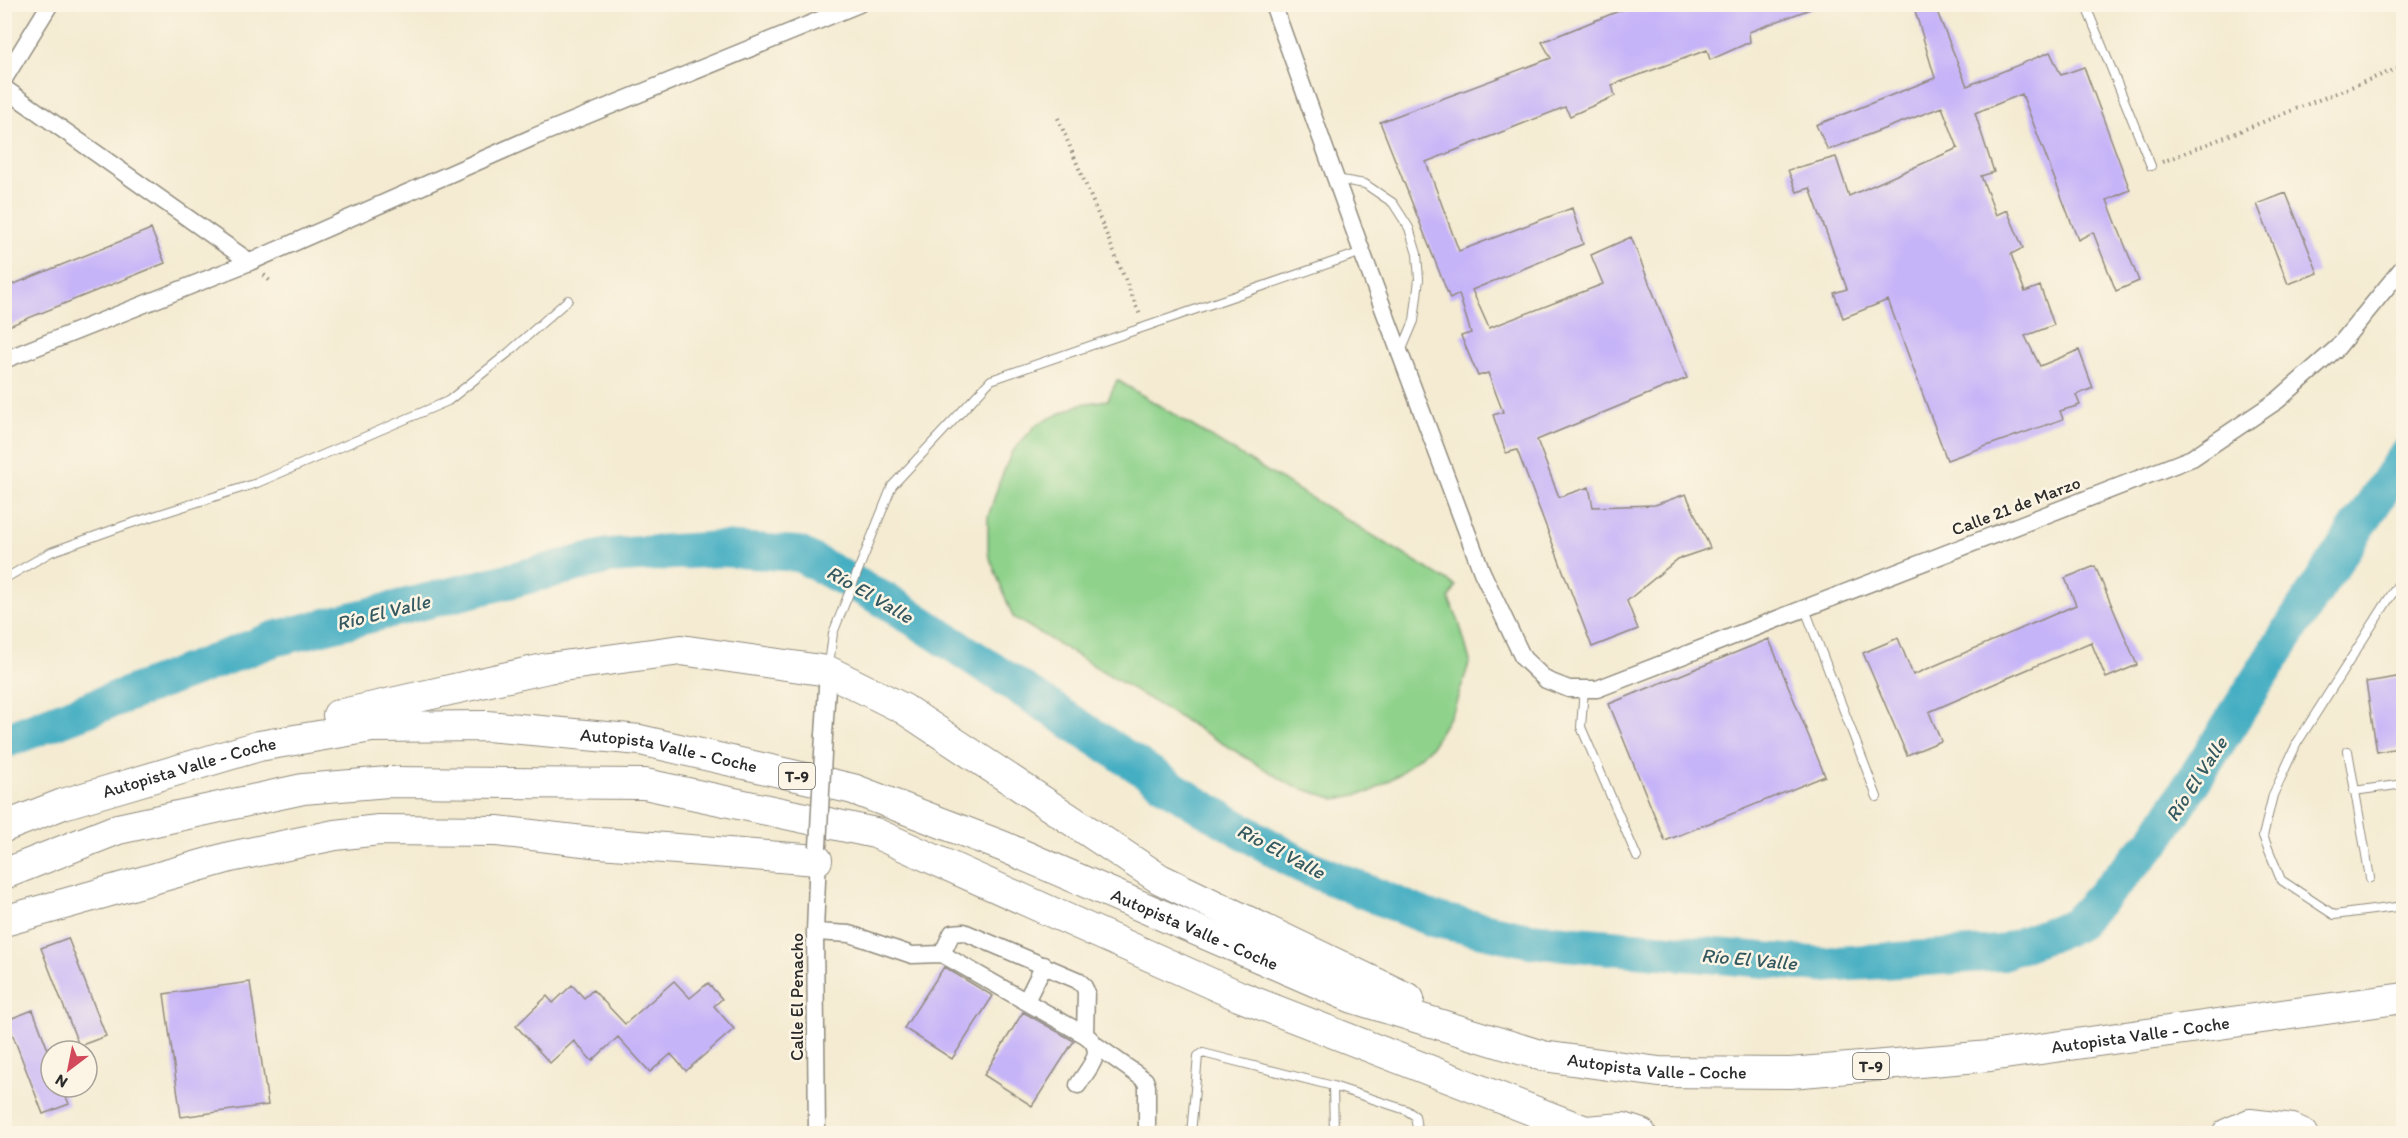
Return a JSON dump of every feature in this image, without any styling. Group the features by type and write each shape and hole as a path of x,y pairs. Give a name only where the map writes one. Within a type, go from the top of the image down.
{"highway":[{"name":"T-9","path":"63,804 162,762 274,730 548,668 681,650 828,671"},
{"path":"828,671 904,709 1160,879 1495,1042"},
{"name":"Autopista Valle - Coche","path":"4,827 63,804 259,746 372,727 487,726 640,740 853,789 1002,846 1353,998 1543,1056 1659,1072 1790,1073 1990,1056 2403,998"},
{"name":"Autopista Valle - Coche","path":"4,874 118,829 303,789 388,782 645,784 875,833 1239,996 1589,1132"},
{"path":"4,921 230,857 335,835 379,830 497,831 611,844 818,853"},
{"path":"2227,1134 2250,1124 2292,1129 2303,1134"},
{"path":"1589,1132 1623,1128 1641,1134"}],"street":[{"path":"4,79 50,4"},
{"path":"4,360 250,262 536,136 859,4"},
{"path":"1273,4 1362,252 1482,572 1523,657 1546,680 1569,689 1584,689"},
{"path":"4,88 250,262"},
{"name":"Calle 21 de Marzo","path":"1584,689 1597,689 2192,458 2278,400 2337,348 2403,266"},
{"name":"Calle El Penacho","path":"817,1134 816,932 828,671"},
{"path":"942,954 952,933 958,931 1044,965 1083,985 1086,991 1091,1040 1097,1054 1078,1085"},
{"path":"816,932 850,934 912,955 942,954 1091,1040 1145,1080 1147,1134"},
{"path":"1026,1001 1044,965"}],"lane":[{"path":"2085,4 2151,166"},
{"path":"1336,178 1365,184 1393,203 1409,228 1417,254 1419,279 1414,321 1400,354"},
{"path":"828,671 833,633 891,486 991,380 1362,252"},
{"path":"4,579 51,552 257,483 448,401 508,353 568,300"},
{"path":"2403,575 2297,743 2273,795 2263,836 2281,880 2334,915 2403,906"},
{"path":"1805,609 1876,797"},
{"path":"1584,689 1581,727 1636,856"},
{"path":"2348,751 2370,878"},
{"path":"2355,791 2403,784"},
{"path":"1191,1134 1198,1056 1203,1053 1334,1086 1412,1112 1415,1116 1418,1134"},
{"path":"1334,1086 1334,1134"}],"path":[{"path":"2151,166 2403,66"},
{"path":"1058,118 1144,327"}],"green space":[{"path":"1117,380 1456,586 1449,599 1459,622 1470,661 1454,709 1431,747 1398,775 1370,792 1336,799 1293,786 1013,617 988,553 988,517 1012,452 1037,424 1081,404 1108,400"}],"building":[{"path":"1636,4 1817,4 1818,6 1749,32 1750,42 1710,60 1707,50 1612,85 1615,96 1570,116 1565,107 1426,162 1459,251 1572,208 1583,244 1472,290 1489,328 1603,284 1591,255 1631,237 1687,378 1537,440 1559,497 1589,487 1593,507 1655,505 1686,494 1710,548 1678,559 1627,601 1638,629 1592,647 1517,450 1506,453 1493,415 1503,412 1488,373 1478,376 1461,336 1471,333 1459,294 1450,299 1380,122 1551,58 1542,42"},
{"path":"1913,4 1934,4 1967,86 2050,52 2061,75 2084,67 2130,190 2107,200 2139,281 2116,291 2093,232 2078,240 2022,94 1975,113 1994,172 1981,176 1996,215 2007,210 2023,248 2011,254 2025,292 2040,286 2054,325 2025,336 2040,366 2079,350 2093,388 2076,395 2080,405 2060,411 2063,419 1947,460 1888,300 1843,318 1834,293 1847,289 1810,188 1797,192 1788,170 1836,157 1849,196 1958,148 1942,107 1828,150 1816,125 1935,78"},
{"path":"2286,193 2318,273 2288,284 2257,204"},
{"path":"151,229 165,263 4,328 4,288"},
{"path":"2095,566 2137,665 2106,678 2091,642 1929,712 1941,741 1907,755 1863,653 1898,638 1913,675 2076,605 2065,578"},
{"path":"1769,639 1825,776 1665,841 1609,704"},
{"path":"2403,676 2403,708 2400,709 2403,747 2377,752 2366,682"},
{"path":"68,938 106,1036 98,1039 76,1039 41,948"},
{"path":"944,967 993,996 952,1059 904,1028"},
{"path":"674,981 690,998 708,983 722,999 714,1006 734,1029 686,1071 671,1054 650,1072 618,1037 592,1061 574,1041 550,1063 516,1026 547,996 553,1003 572,985 584,998 593,990 625,1024"},
{"path":"250,982 268,1105 181,1117 164,994"},
{"path":"33,1010 44,1039 39,1039 39,1099 67,1099 69,1104 43,1114 7,1020"},
{"path":"1023,1012 1074,1041 1032,1106 984,1075"}],"waterway":[{"name":"Río El Valle","path":"4,741 274,639 609,556 721,549 799,554 892,604 1195,803 1301,865 1432,919 1529,940 1823,965 2000,953 2075,925 2156,839 2404,457"}]}
